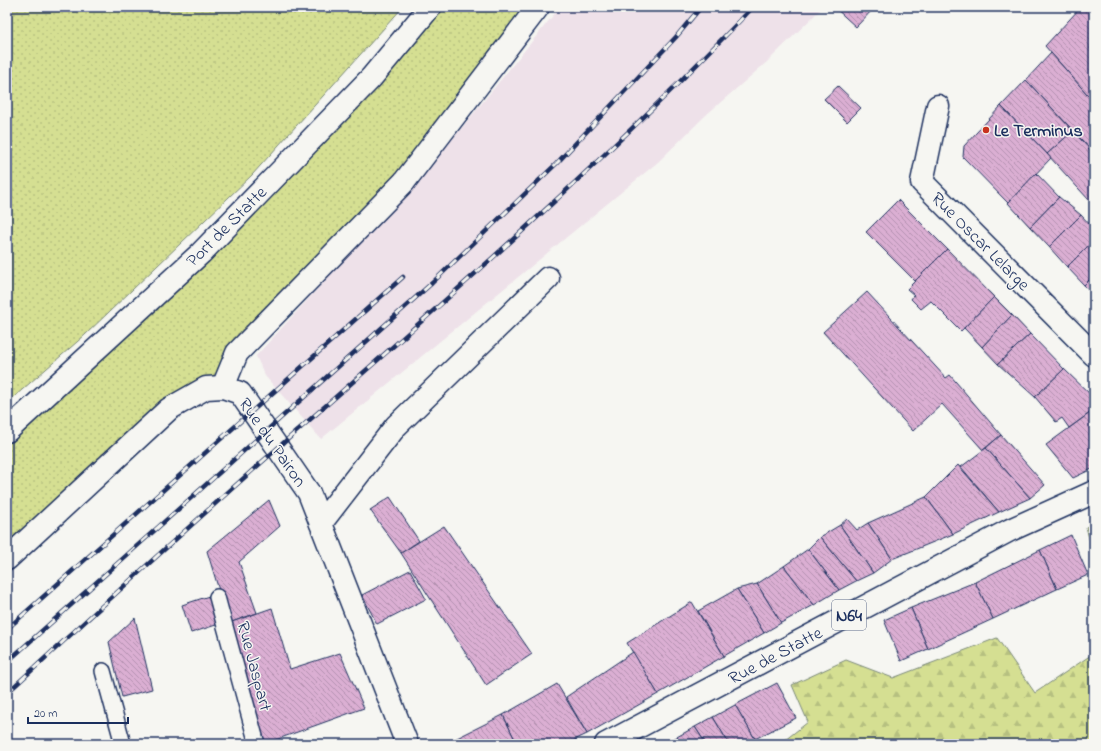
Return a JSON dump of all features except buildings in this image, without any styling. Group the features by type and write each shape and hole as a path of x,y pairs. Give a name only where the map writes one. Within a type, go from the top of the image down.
{"street":[{"name":"Port de Statte","path":"7,431 200,253 371,78 430,7"},
{"path":"223,387 237,353 404,182 538,7"},
{"name":"Rue Oscar Lelarge","path":"938,106 922,182 1094,355"},
{"path":"321,523 396,426 548,278"},
{"name":"Rue du Pairon","path":"7,559 169,409 206,388 223,387 240,393 309,493 407,744"},
{"name":"Rue de Statte","path":"606,744 1010,530 1094,492"}],"lane":[{"name":"Rue Jaspart","path":"217,597 257,744"},
{"path":"103,671 123,744"}],"shaded area":[{"path":"560,7 823,7 768,61 706,115 658,162 321,439 265,376 256,356 434,162"}],"green space":[{"path":"7,7 403,7 252,175 85,335 7,403"},
{"path":"427,7 538,7 404,182 206,388 7,559 7,431 86,358"},
{"path":"1094,523 1094,557 1086,527"},
{"path":"997,638 1035,693 1094,653 1094,744 780,744 808,722 792,685 846,660 893,678"}],"railway":[{"path":"7,662 432,283 556,164 676,37 701,7"},
{"path":"7,693 268,456 421,322 534,220 645,116 753,7"},
{"path":"7,629 403,277"}],"place":[{"name":"Le Terminus","path":"986,130"}]}
